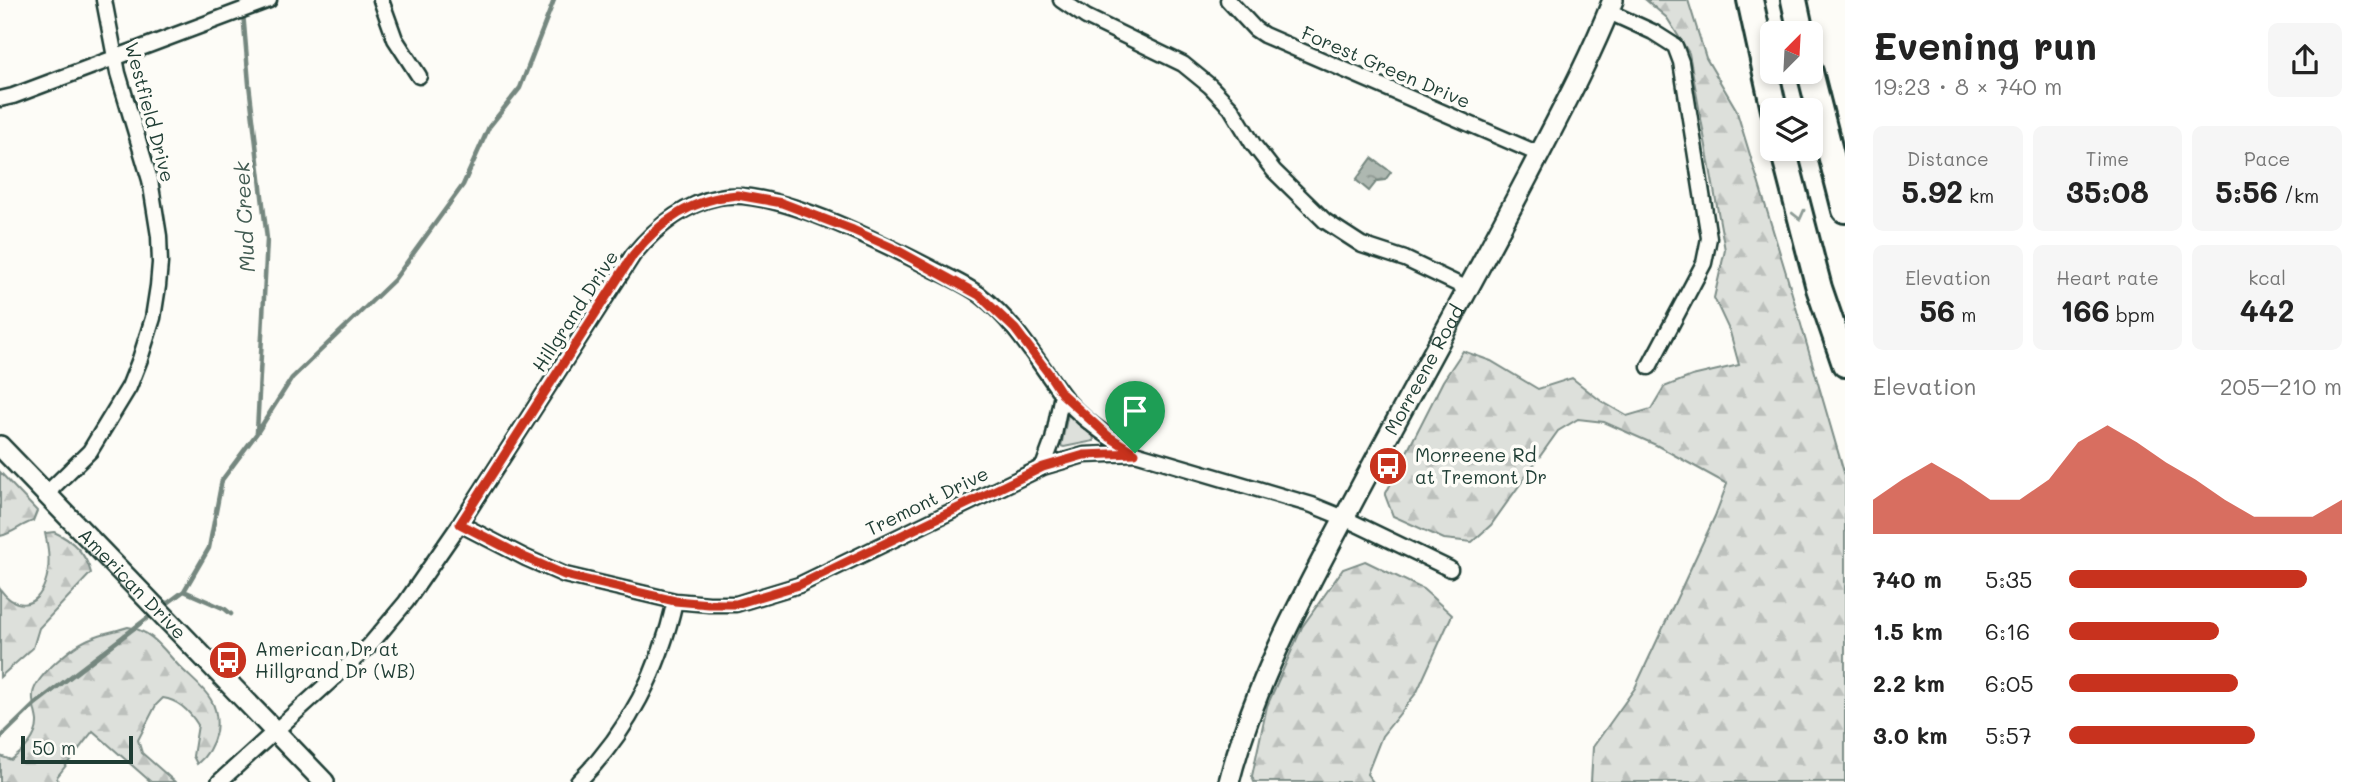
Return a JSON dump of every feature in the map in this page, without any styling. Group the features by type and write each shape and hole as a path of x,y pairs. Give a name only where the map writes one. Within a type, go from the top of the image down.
{"highway":[{"path":"1749,0 1771,98"},
{"path":"1794,0 1798,21"},
{"path":"1813,84 1845,210"},
{"path":"1786,161 1818,288 1845,364"}],"street":[{"name":"Westfield Drive","path":"46,494 90,451 129,387 150,328 159,286 159,236 150,180 114,58 104,0"},
{"path":"0,99 269,0"},
{"path":"381,0 395,39 419,76"},
{"path":"1061,0 1086,17 1182,64 1210,86 1231,108 1253,144 1274,171 1325,221 1362,245 1405,259 1468,289"},
{"name":"Forest Green Drive","path":"1228,0 1264,35 1539,154"},
{"path":"1611,6 1675,46 1681,62 1709,238 1704,263 1649,367"},
{"name":"Morreene Road","path":"1229,782 1241,739 1288,625 1539,154 1577,81 1611,6"},
{"name":"Hillgrand Drive","path":"219,782 369,646 407,602 633,255 645,240 678,213 701,202 737,195 782,203 873,239 954,280 979,295 1015,329 1062,394 1108,436 1135,453"},
{"path":"1043,467 1053,440 1062,394"},
{"name":"American Drive","path":"0,446 324,782"},
{"name":"Tremont Drive","path":"460,524 565,575 675,601 736,604 799,585 1043,467 1084,455 1135,453 1312,505 1450,569"},
{"path":"578,782 610,746 641,699 667,633 675,601"}],"green space":[{"path":"1646,0 1688,0 1706,58 1736,109 1845,476 1845,782 1591,782 1593,747 1635,688 1715,516 1727,484 1656,445 1604,422 1578,419 1558,431 1491,525 1472,542 1444,539 1393,516 1385,495 1443,381 1463,351 1491,361 1538,389 1572,378 1601,401 1627,416 1651,409 1664,387 1692,376 1739,365 1730,332 1714,298 1725,250 1689,53 1667,18"},
{"path":"1068,414 1093,435 1094,441 1061,446"},
{"path":"0,472 37,511 33,521 0,536"},
{"path":"54,532 77,548 91,573 39,628 33,648 0,677 0,589 12,601 18,603 25,604 36,598 45,583 48,571 45,533"},
{"path":"1365,561 1423,589 1452,615 1417,692 1382,736 1367,774 1373,782 1254,782 1252,776 1267,706 1302,627 1343,569"},
{"path":"128,627 143,632 156,641 212,701 217,720 216,732 204,757 197,764 193,756 198,725 195,720 179,704 163,698 156,705 138,740 142,753 175,782 151,782 93,731 57,777 58,782 0,782 0,756 11,760 25,748 35,733 37,721 33,694 41,678 84,641"}],"water":[{"path":"1372,158 1391,172 1385,180 1377,181 1369,191 1356,180"}],"waterway":[{"name":"Mud Creek","path":"242,0 267,239 257,432"},
{"path":"161,608 184,591 209,548 222,480 257,433 292,378 394,280 463,185 489,127 520,88 554,0"},
{"path":"184,591 231,614"},
{"path":"0,738 35,704 154,613"}],"place":[{"name":"Morreene Rd at Tremont Dr","path":"1388,466"},
{"name":"American Dr at Hillgrand Dr (WB)","path":"228,660"}],"route":[{"path":"737,195 782,203 853,230 893,248 979,295 1015,329 1062,394 1081,414 1135,453 1084,455 1043,467 799,585 736,604 675,601 565,575 460,524 645,240 678,213 701,202 737,195"}]}
